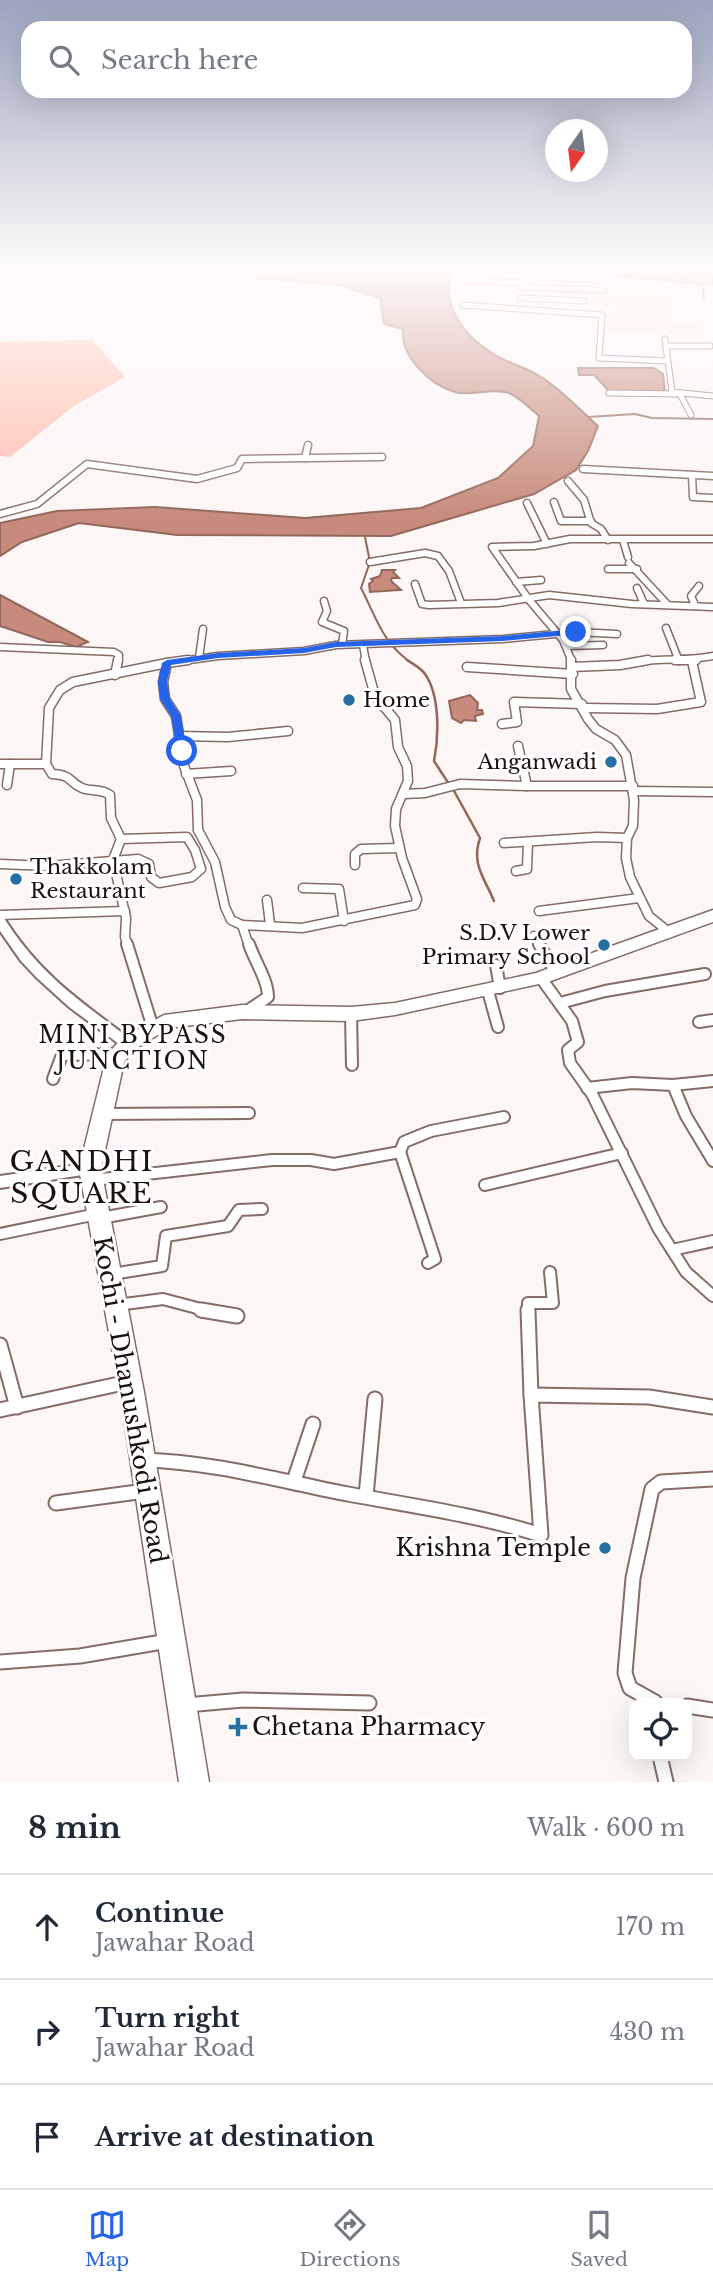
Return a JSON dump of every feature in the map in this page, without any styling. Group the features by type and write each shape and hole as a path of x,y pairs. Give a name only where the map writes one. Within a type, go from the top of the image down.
{"highway":[{"path":"122,1049 153,1028 177,1020 242,1012 351,1014 395,1009 494,990 549,975 713,916"},
{"name":"Kochi - Dhanushkodi Road","path":"122,1049 102,1114 92,1174 130,1382 194,1782"}],"main road":[{"path":"0,921 17,950 29,964 122,1049"},
{"path":"0,1182 92,1174"}],"street":[{"path":"599,352 599,358 667,361"},
{"path":"666,352 672,392 680,394 691,415"},
{"path":"609,393 713,396"},
{"path":"305,457 308,445"},
{"path":"0,514 9,514 45,502 87,464 197,479 237,468 242,459 382,457"},
{"path":"583,469 713,476"},
{"path":"692,475 693,497 713,498"},
{"path":"568,481 580,491 591,521 608,540"},
{"path":"554,502 561,521 591,521"},
{"path":"527,503 547,544"},
{"path":"670,933 649,916 639,898 626,858 627,838 633,826 633,789 626,755 615,740 596,729 572,688 573,671 566,646 492,547 547,544 570,539 713,539"},
{"path":"622,540 628,560 667,604"},
{"path":"370,562 425,553 438,556 449,571 461,603"},
{"path":"608,569 637,569"},
{"path":"516,582 541,580"},
{"path":"415,584 422,604 498,603 527,597 575,596 644,604 713,607"},
{"path":"695,605 691,596 699,586"},
{"path":"636,588 644,604"},
{"path":"324,601 327,611 322,622 344,631 342,644"},
{"path":"666,628 679,661"},
{"path":"199,658 203,629"},
{"path":"46,765 49,755 47,722 51,698 73,682 199,658 283,653 342,644 503,639 558,633 617,634"},
{"path":"167,663 163,682 165,699 176,716 186,774 197,800 198,830 215,862 225,907 231,920 242,925 270,924 278,928 299,928 415,905 417,899 399,848 395,815 410,784 407,767 398,749 396,722 371,688 372,678 363,659 363,645"},
{"path":"566,646 603,645"},
{"path":"0,646 114,652 119,655 115,675"},
{"path":"467,667 573,671 654,660 691,661 713,656"},
{"path":"502,724 517,722 516,701 657,709 701,702 691,661"},
{"path":"179,736 228,737 288,731"},
{"path":"517,746 527,786"},
{"path":"0,764 46,765"},
{"path":"7,785 10,764"},
{"path":"46,765 52,774 67,775 81,788 105,791 110,795 109,808 113,825 121,839"},
{"path":"186,774 230,771"},
{"path":"404,794 460,784 713,792"},
{"path":"503,844 614,836 627,838"},
{"path":"0,864 48,866 138,859 149,864 150,877 159,883 192,877 201,869 195,850 187,837 121,839"},
{"path":"121,839 113,860 125,911 125,937 153,1028"},
{"path":"516,871 527,869 528,842"},
{"path":"355,865 355,854 361,849 399,848"},
{"path":"303,888 340,889 344,920"},
{"path":"539,911 639,898"},
{"path":"267,900 270,924"},
{"path":"0,915 125,911"},
{"path":"242,925 257,969 268,984 268,997 258,1006 242,1012"},
{"path":"534,936 560,1003 572,1021 578,1042 568,1050 570,1063 587,1088 671,1250 686,1272 713,1296"},
{"path":"496,965 494,990 498,1027"},
{"path":"560,1003 625,987 705,974"},
{"path":"351,1014 352,1065"},
{"path":"699,1022 713,1020"},
{"path":"53,1079 59,1056 122,1049"},
{"path":"587,1088 632,1083 673,1085 713,1081"},
{"path":"673,1085 686,1116 713,1161"},
{"path":"102,1114 249,1113"},
{"path":"428,1264 435,1259 400,1152 404,1142 431,1131 504,1117"},
{"path":"92,1174 138,1173 272,1160 311,1160 334,1164 400,1152"},
{"path":"485,1185 622,1153"},
{"path":"0,1234 162,1207"},
{"path":"110,1275 162,1266 166,1236 228,1226 239,1210 262,1209"},
{"path":"671,1250 713,1241"},
{"path":"142,1461 169,1460 294,1480 438,1508 541,1535 531,1395 528,1303 553,1303 550,1272"},
{"path":"116,1305 167,1299 195,1309 237,1316"},
{"path":"0,1345 17,1407"},
{"path":"0,1410 130,1382"},
{"path":"531,1395 649,1397 713,1407"},
{"path":"366,1496 376,1399"},
{"path":"294,1480 313,1424"},
{"path":"649,1698 630,1688 625,1673 634,1578 652,1489 661,1482 713,1479"},
{"path":"56,1503 147,1491"},
{"path":"0,1662 80,1656 170,1640"},
{"path":"181,1705 243,1700 369,1703"},
{"path":"692,1707 713,1710"},
{"path":"661,1761 666,1782"}],"shaded area":[{"path":"0,352 103,352 125,377 74,406 10,457 0,456"},
{"path":"408,352 490,352 530,371 563,394 598,426 588,451 576,470 534,494 391,536 177,535 79,523 22,542 0,556 0,523 57,511 155,507 305,518 421,508 498,478 533,446 539,416 521,400 502,391 455,392 436,383 418,368"},
{"path":"578,368 654,368 663,374 665,393 609,391 594,375 579,375"},
{"path":"382,570 395,570 393,572 399,578 392,578 391,581 401,590 370,592 369,584 373,581 371,579 380,576"},
{"path":"0,595 88,642 76,647 60,642 48,642 0,626"},
{"path":"470,695 478,703 477,710 482,710 483,714 475,716 476,721 464,720 461,723 452,718 449,701"}],"waterway":[{"path":"588,417 635,414 652,418 713,419"},
{"path":"365,537 370,562 361,588 386,637 409,661"},
{"path":"409,661 423,672 430,683 436,704 437,740 434,761 449,784"},
{"path":"453,789 480,838 478,863 494,901"}],"place":[{"name":"Home","path":"349,700"},
{"name":"Anganwadi","path":"611,762"},
{"name":"Thakkolam Restaurant","path":"16,879"},
{"name":"S.D.V Lower Primary School","path":"604,945"},
{"name":"Krishna Temple","path":"605,1548"},
{"name":"Chetana Pharmacy","path":"238,1727"}],"district":[{"name":"MINI BYPASS JUNCTION","path":"133,1048"},
{"name":"GANDHI SQUARE","path":"82,1177"}],"route":[{"path":"182,751 176,716 165,699 163,682 167,663 240,654 304,651 319,646 503,639 576,632"}]}
